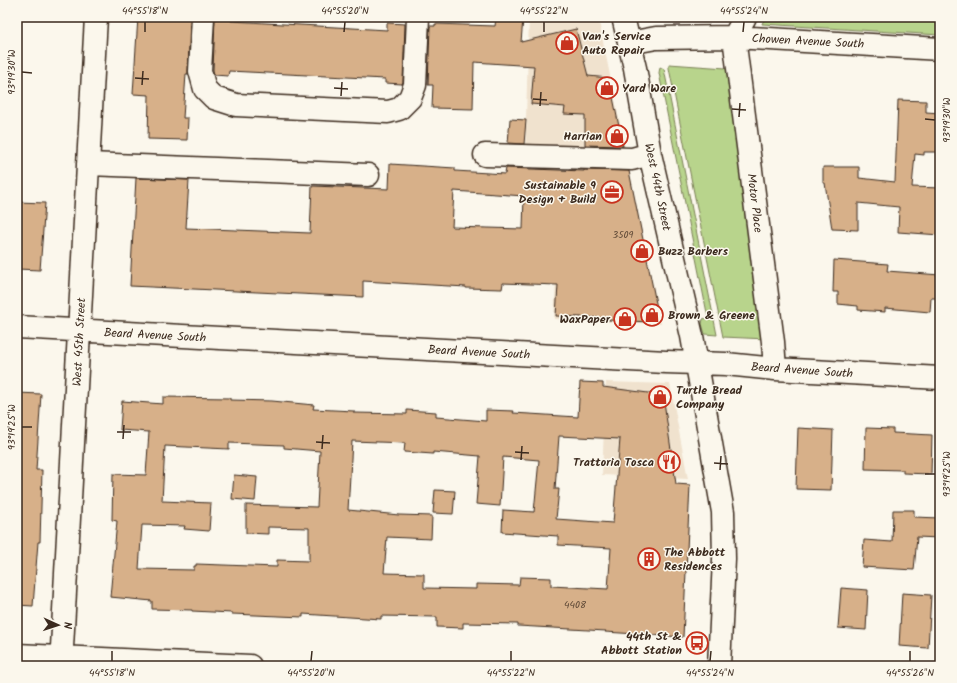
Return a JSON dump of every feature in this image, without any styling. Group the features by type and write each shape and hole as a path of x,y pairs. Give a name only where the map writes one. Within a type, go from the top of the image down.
{"street":[{"name":"West 45th Street","path":"61,662 96,17"},
{"path":"203,17 200,71 205,89 214,98 236,105 388,112 399,109 410,98 415,85 418,17"},
{"name":"West 44th Street","path":"623,17 650,154 692,336 723,512 724,559 719,666"},
{"path":"734,37 745,17"},
{"name":"Chowen Avenue South","path":"629,43 656,38 734,37 940,49"},
{"name":"Motor Place","path":"734,37 773,342 775,369"},
{"path":"485,155 632,159 650,154"},
{"path":"88,164 368,175"},
{"name":"Beard Avenue South","path":"17,327 726,364 775,369 940,378"},
{"path":"17,655 61,662 250,666"}],"shaded area":[{"path":"529,17 598,17 661,324 554,319 559,209 564,209 567,154 525,152"},
{"path":"606,382 670,384 688,479 602,475"}],"green space":[{"path":"765,17 940,17 940,35 762,24"},
{"path":"669,64 726,68 739,140 767,339 723,337"},
{"path":"660,67 664,69 717,335 705,334 702,324 703,319 708,318 659,73"}],"building":[{"path":"138,17 190,17 188,74 186,74 183,118 188,118 187,140 148,139 149,95 133,94"},
{"path":"215,17 231,17 231,21 387,30 387,23 405,24 403,82 402,84 385,83 385,79 229,71 228,76 214,75"},
{"path":"496,18 523,19 521,42 576,29 588,76 609,78 623,146 585,145 585,115 564,114 565,107 531,104 534,66 474,62 473,109 432,108 433,85 428,85 430,26 435,26 435,24 495,26"},
{"path":"898,100 926,101 926,112 940,113 940,152 924,152 924,155 915,154 912,187 940,188 940,235 898,232 899,207 858,203 858,230 832,229 825,183 823,183 823,167 859,167 859,178 895,182"},
{"path":"510,119 526,120 524,144 508,143"},
{"path":"390,164 455,168 455,171 505,174 506,168 629,171 658,313 650,322 608,320 608,318 556,316 558,285 503,283 502,289 363,281 363,297 130,286 136,178 189,180 186,228 310,233 312,186 389,189","holes":["454,191 524,196 523,229 452,227"]},
{"path":"17,202 45,203 40,270 17,269"},
{"path":"834,260 888,264 887,271 940,275 940,298 931,298 930,312 885,308 885,312 858,310 858,306 838,304 838,292 833,292"},
{"path":"580,382 603,383 603,387 663,395 676,484 690,485 683,637 518,626 518,624 463,623 463,628 437,627 437,617 381,616 381,619 303,614 303,617 152,609 152,601 110,597 117,521 112,520 113,474 146,475 149,432 120,430 122,401 163,404 163,397 230,398 230,400 272,401 314,405 313,409 354,411 354,413 407,414 407,410 436,412 436,417 486,421 486,410 578,417","holes":["559,436 620,439 613,523 556,519 559,489 555,489","352,441 405,443 404,452 433,454 433,452 480,456 476,504 500,506 503,457 539,460 534,512 503,510 502,532 558,536 558,545 611,548 608,589 551,586 551,578 520,577 519,585 476,584 476,589 424,588 424,574 384,573 387,537 431,539 432,516 399,515 348,510","229,443 284,445 284,448 320,451 317,507 246,505 246,533 268,534 268,527 309,528 309,561 277,560 277,567 196,564 196,566 194,566 194,570 139,569 142,525 185,526 184,529 209,531 211,503 162,501 165,446 229,449"]},
{"path":"17,393 41,394 36,470 42,470 40,542 38,542 33,606 17,605"},
{"path":"798,428 833,430 831,490 796,489"},
{"path":"866,428 893,429 893,433 932,435 931,474 903,473 903,470 865,469"},
{"path":"234,475 257,477 255,501 232,499"},
{"path":"435,490 455,491 453,514 433,513"},
{"path":"893,510 914,510 914,517 940,518 940,538 917,537 914,570 862,567 864,540 892,542"},
{"path":"841,588 868,590 866,630 838,628"},
{"path":"902,593 931,595 928,648 899,646"}],"place":[{"name":"Van's Service Auto Repair","path":"567,43"},
{"name":"Yard Ware","path":"607,88"},
{"name":"Harrian","path":"617,136"},
{"name":"Sustainable 9 Design + Build","path":"612,192"},
{"name":"Buzz Barbers","path":"642,251"},
{"name":"Brown & Greene","path":"652,315"},
{"name":"WaxPaper","path":"625,319"},
{"name":"Turtle Bread Company","path":"660,397"},
{"name":"Trattoria Tosca","path":"669,462"},
{"name":"The Abbott Residences","path":"649,559"},
{"name":"44th St & Abbott Station","path":"697,643"}]}
